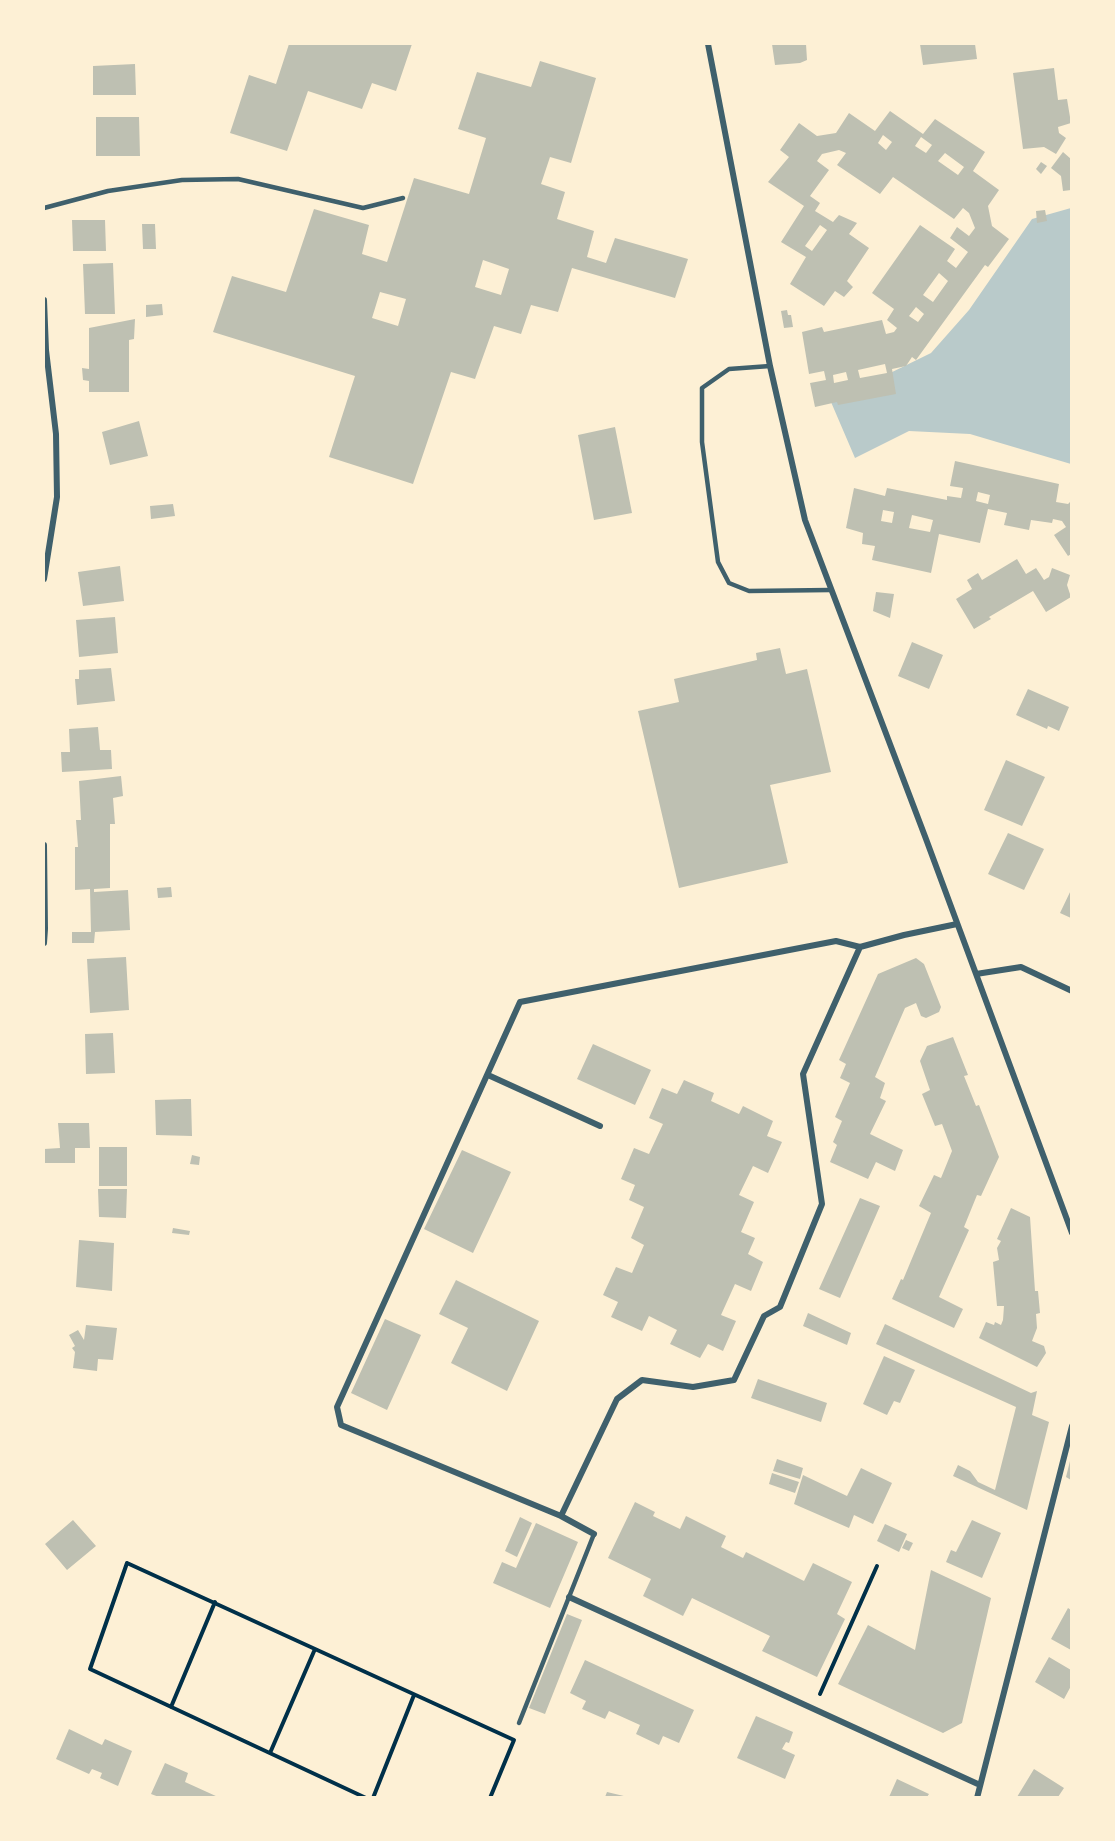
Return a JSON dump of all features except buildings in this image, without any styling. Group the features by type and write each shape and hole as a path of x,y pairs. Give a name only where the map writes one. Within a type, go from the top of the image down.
{"street":[{"path":"708,44 770,366 805,520 926,839 1071,1233"},
{"path":"44,300 46,350 56,434 57,497 44,579"},
{"path":"44,846 44,943"},
{"path":"594,1534 561,1516 341,1425 337,1407 520,1002 836,941 860,948 904,934 957,924"},
{"path":"561,1516 617,1399 642,1380 693,1387 734,1380 764,1316 780,1307 822,1203 803,1074 860,948"},
{"path":"976,974 1021,967 1071,991"},
{"path":"488,1075 600,1126"},
{"path":"977,1797 1071,1426"},
{"path":"569,1597 980,1785"}],"lane":[{"path":"44,208 108,191 182,180 238,179 363,208 403,198"},
{"path":"770,366 729,369 702,388 702,442 718,562 729,583 749,591 830,590"},
{"path":"519,1723 594,1534"}],"path":[{"path":"366,1797 90,1669 127,1563 514,1740 490,1797"},
{"path":"814,1709 877,1566"},
{"path":"171,1707 215,1602"},
{"path":"270,1753 315,1649"},
{"path":"373,1797 414,1695"}],"shaded area":[{"path":"1071,208 1071,464 970,434 909,431 855,458 831,402 931,353 969,310 1032,219"}]}
